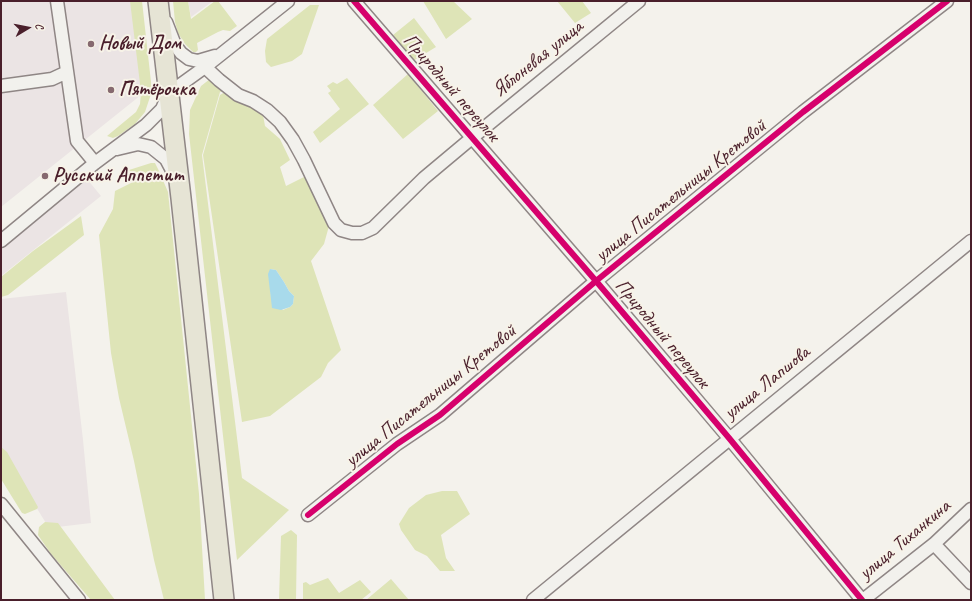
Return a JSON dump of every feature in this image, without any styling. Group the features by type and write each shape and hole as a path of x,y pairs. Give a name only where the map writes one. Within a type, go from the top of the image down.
{"highway":[{"path":"158,2 181,198 224,600"}],"street":[{"path":"57,1 77,141 95,163"},
{"path":"1,241 95,163 155,117 162,109 169,92 230,48 288,1"},
{"name":"Природный переулок","path":"354,1 596,281 729,438 862,600"},
{"name":"Яблоневая улица","path":"205,67 238,95 253,101 267,110 280,122 304,160 334,223 341,230 352,234 362,233 373,228 424,178 472,137 639,1"},
{"name":"улица Писательницы Кретовой","path":"308,515 397,444 440,414 596,281 803,112 947,1"},
{"path":"158,2 175,45 188,59 198,61 207,60 230,48"},
{"path":"1,86 52,79 67,72"},
{"path":"112,151 138,144 154,148 170,165 181,198"},
{"name":"улица Лапшова","path":"533,600 971,241"},
{"path":"1,504 79,600"},
{"name":"улица Тиханкина","path":"862,600 934,544 971,509"},
{"path":"934,544 971,583"}],"shaded area":[{"path":"1,1 139,1 141,95 1,207"},
{"path":"188,1 213,1 191,17"},
{"path":"87,179 101,196 1,276 1,250"},
{"path":"66,292 91,523 49,528 1,450 1,299"}],"green space":[{"path":"130,1 142,1 152,91 145,112 135,124 113,138 107,136 136,112 140,104 141,92"},
{"path":"173,1 188,1 191,19 215,1 218,1 237,26 230,31 223,30 218,32 197,43 198,50 193,52 185,44 178,33 175,22"},
{"path":"423,1 453,1 472,19 446,39"},
{"path":"557,1 582,1 591,13 575,23"},
{"path":"310,5 319,5 302,54 292,61 271,67 266,62 265,51 267,39"},
{"path":"414,18 436,47 413,61 393,35"},
{"path":"408,74 438,111 403,139 373,105"},
{"path":"347,78 369,104 320,143 313,132 340,109 328,93 331,91 327,86 333,82 337,84"},
{"path":"210,79 227,90 220,92 202,155 242,478 289,510 237,560 189,134 190,110 201,86"},
{"path":"225,92 246,102 263,115 265,126 280,139 290,160 280,167 286,186 306,176 329,226 324,244 311,261 341,350 328,363 321,377 270,416 242,422 203,155 220,95","holes":["270,269 276,270 289,291 294,296 293,304 283,310 271,299"]},
{"path":"155,163 168,192 199,494 205,600 164,600 119,398 111,353 99,235 113,209 115,191 135,181 129,170"},
{"path":"81,216 84,235 8,295 1,297 1,277 33,251"},
{"path":"1,447 7,452 38,507 37,509 25,514 22,513 1,479"},
{"path":"442,491 457,491 470,514 441,535 446,558 455,571 440,571 427,556 415,550 401,530 399,524 409,508 426,495"},
{"path":"45,522 58,523 115,600 91,600 51,554 38,535 39,527"},
{"path":"291,530 297,535 296,600 279,600 281,536"},
{"path":"328,578 339,593 360,580 371,592 361,600 303,600 303,583 306,582 310,585"},
{"path":"391,579 409,600 366,600"}],"water":[{"path":"270,269 276,270 289,291 294,296 293,304 290,307 281,310 272,308 268,274"}],"cycle path":[{"path":"354,1 596,281 729,438 862,600"},
{"path":"308,515 397,444 440,415 596,281 803,112 947,1"}],"place":[{"name":"Новый Дом","path":"91,44"},
{"name":"Пятёрочка","path":"111,90"},
{"name":"Русский Аппетит","path":"45,176"}]}
